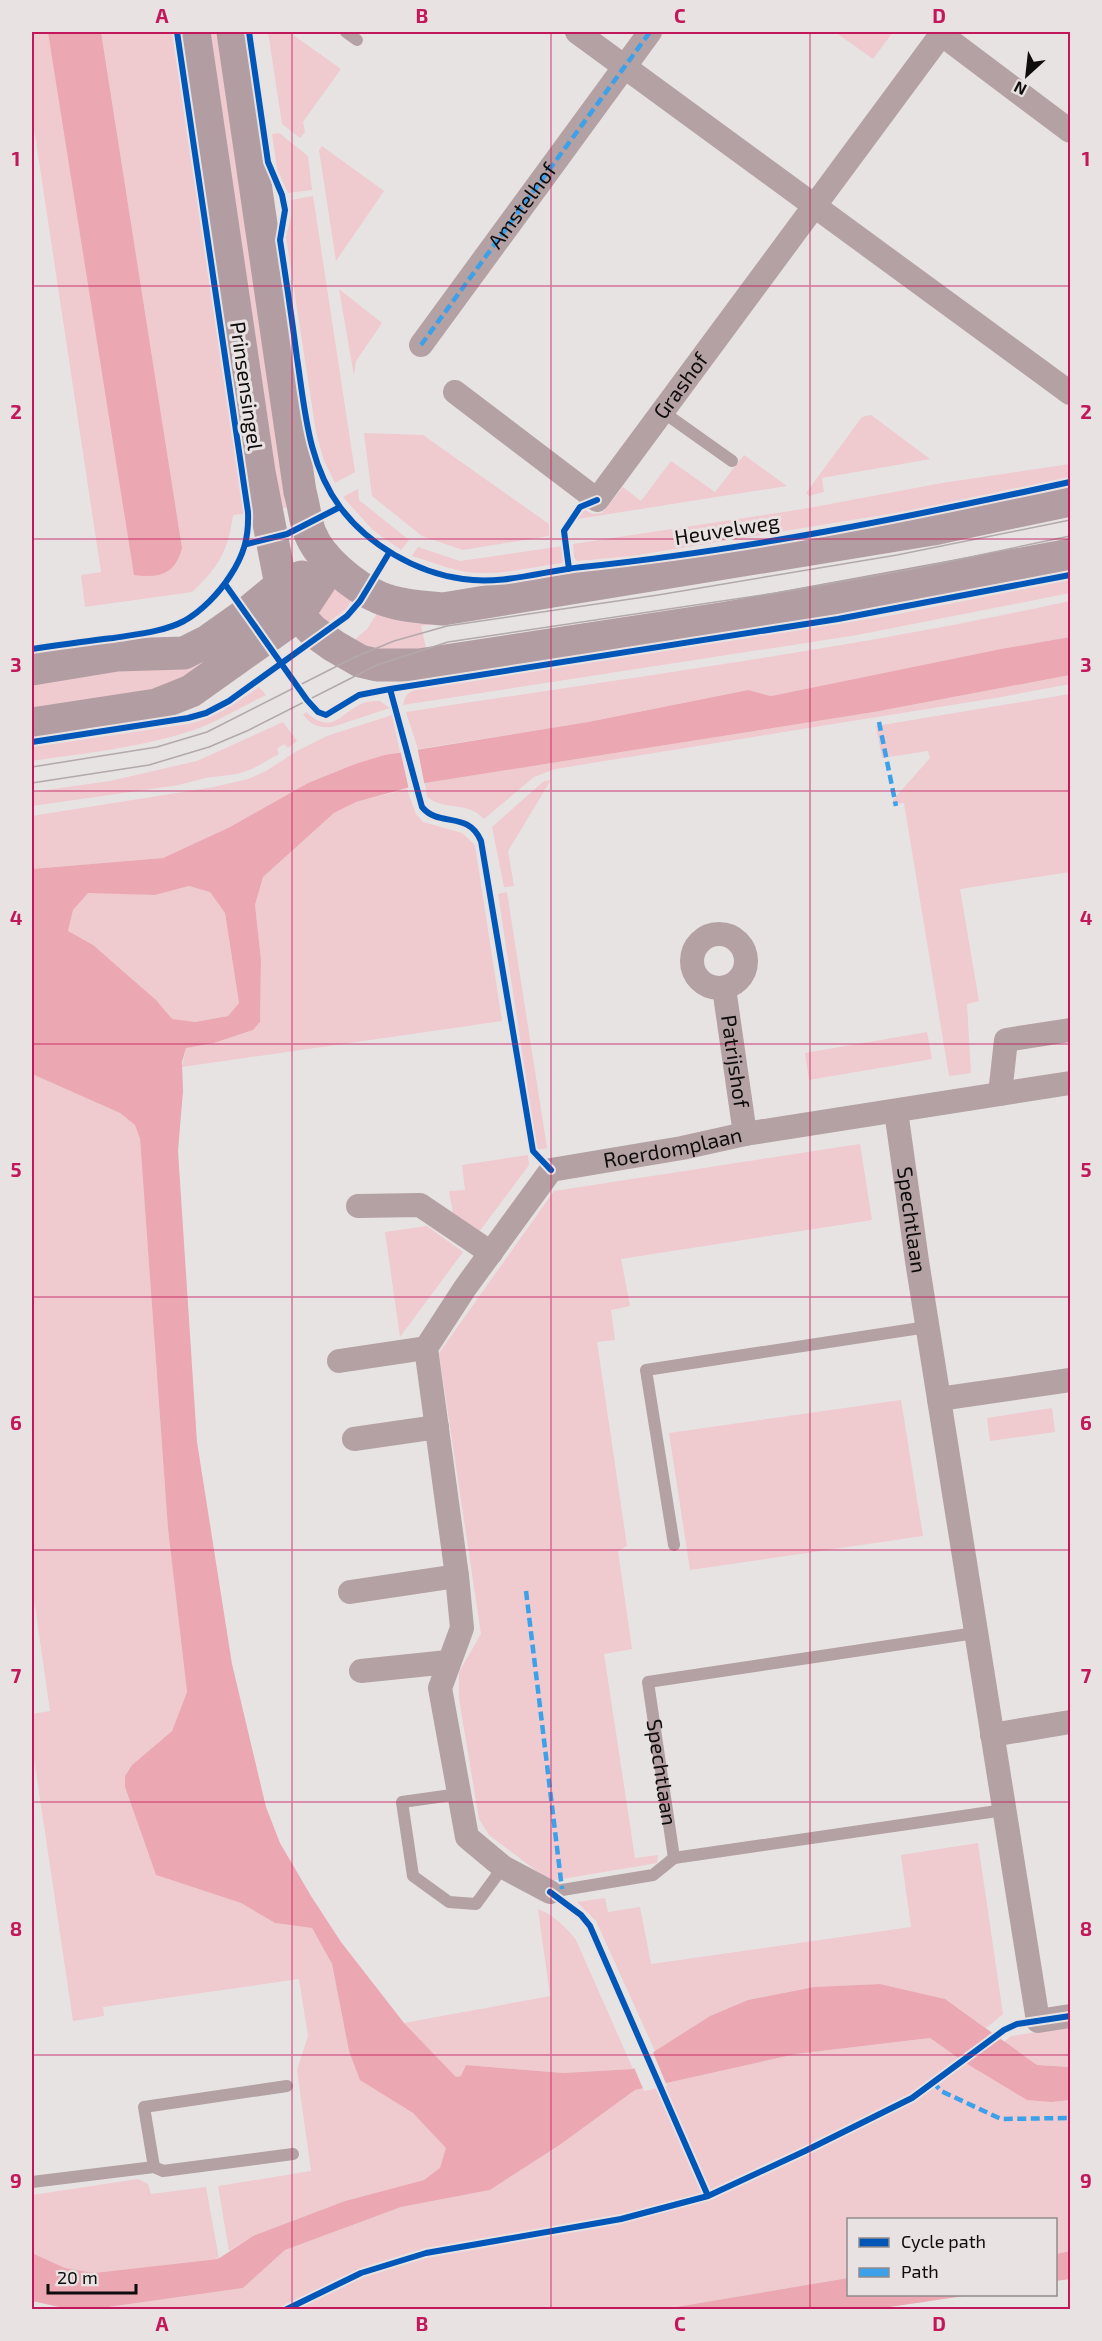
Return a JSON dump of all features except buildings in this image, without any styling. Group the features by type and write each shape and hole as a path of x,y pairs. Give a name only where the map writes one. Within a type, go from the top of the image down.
{"main road":[{"name":"Prinsensingel","path":"194,32 259,472 281,585 298,615"},
{"name":"Prinsensingel","path":"232,32 300,492 310,533 331,564"},
{"name":"Heuvelweg","path":"331,564 346,577 378,597 410,606 443,609 922,531 1071,500"},
{"path":"298,615 313,631 333,646 360,661 386,666 419,665 727,618 1071,555"},
{"path":"32,669 117,656 184,652 208,641 281,585 331,564"},
{"path":"32,724 156,705 191,691 298,615 331,564"}],"street":[{"path":"577,32 1071,393"},
{"name":"Amstelhof","path":"421,345 650,32"},
{"name":"Grashof","path":"455,393 597,500 942,33 1071,131"},
{"name":"Patrijshof","path":"724,988 745,1134"},
{"path":"1000,1094 1006,1040 1071,1030"},
{"name":"Roerdomplaan","path":"426,1348 465,1287 551,1170 682,1148 745,1134 1071,1083"},
{"name":"Spechtlaan","path":"896,1111 927,1327 1038,2021 1071,2016"},
{"path":"358,1206 420,1205 491,1253"},
{"path":"339,1361 426,1348 462,1628 440,1688 467,1837 503,1867 550,1892"},
{"path":"939,1399 1071,1380"},
{"path":"354,1439 437,1427"},
{"path":"350,1592 457,1576"},
{"path":"361,1671 448,1662"},
{"path":"992,1735 1071,1722"}],"lane":[{"path":"346,32 357,40"},
{"path":"663,412 732,461"},
{"path":"674,1545 646,1370 927,1327"},
{"name":"Spechtlaan","path":"674,1858 648,1682 975,1633"},
{"path":"459,1794 402,1802 413,1876 449,1902 476,1904 503,1867"},
{"path":"550,1892 653,1875 674,1858 1005,1810"},
{"path":"154,2167 144,2107 287,2086"},
{"path":"32,2182 154,2167 163,2171 293,2154"}],"shaded area":[{"path":"32,32 48,32 182,548 101,32 172,32 244,514 233,515 221,558 192,592 85,607 81,575 101,572 32,115"},
{"path":"48,32 101,32 182,548 175,564 165,573 158,575 134,575"},
{"path":"203,32 224,32 294,503 285,508 274,509"},
{"path":"268,32 289,32 341,69 303,122 305,132 300,138 282,124"},
{"path":"835,32 893,32 873,59"},
{"path":"279,133 308,156 312,190 288,193 277,169 272,134"},
{"path":"322,146 384,191 336,261 319,150"},
{"path":"313,196 355,472 335,483 324,461 316,432 286,237 291,216 291,200"},
{"path":"339,289 382,323 356,361 354,376"},
{"path":"871,415 930,459 822,478 824,492 809,496 806,493 862,417"},
{"path":"364,433 423,435 549,524 549,536 463,550 422,536 372,496"},
{"path":"744,455 787,486 577,519 585,510 593,514 602,513 623,487 641,501 671,461 715,492"},
{"path":"1070,464 1070,477 907,511 632,556 577,561 574,557 573,544 803,509 942,483"},
{"path":"358,489 359,500 409,540 401,550 373,530 343,497"},
{"path":"1070,508 1070,512 927,544 421,626 427,652 931,572 1070,543 1070,547 931,576 739,609 427,656 388,654 352,642 367,629 379,610 409,618 460,615 734,574 926,539"},
{"path":"563,546 562,563 498,572 461,571 412,556 418,547 460,561"},
{"path":"1070,580 1070,593 857,635 403,705 407,695 416,690 888,616"},
{"path":"336,585 353,598 346,609 325,625 315,617"},
{"path":"1070,601 1070,637 771,696 747,690 588,722 418,749 406,712 822,648"},
{"path":"1070,637 1070,675 874,712 425,783 356,802 334,813 263,877 255,905 261,960 260,1022 253,1030 214,1043 186,1048 182,1062 183,1091 178,1151 197,1442 232,1664 266,1807 280,1843 311,1896 341,1942 404,2023 456,2077 461,2076 466,2065 563,2073 633,2069 655,2051 710,2016 748,2000 814,1987 880,1984 945,1999 1037,2065 1070,2067 1070,2100 1052,2102 1027,2100 964,2062 930,2038 796,2054 635,2090 561,2144 490,2190 401,2207 285,2250 243,2288 87,2310 68,2309 32,2301 32,2253 65,2268 94,2273 218,2259 253,2236 345,2201 424,2180 440,2168 446,2148 413,2113 360,2080 349,2051 332,1964 312,1928 275,1923 241,1903 156,1875 125,1787 125,1776 132,1765 172,1731 187,1692 168,1529 140,1139 135,1125 120,1113 32,1074 32,869 163,858 230,827 308,783 385,755 588,722 748,690 771,696","holes":["189,886 210,892 225,913 239,1003 228,1016 195,1022 172,1019 156,1000 93,945 68,931 73,910 88,893 155,895"]},
{"path":"236,651 180,685 32,717 32,680"},
{"path":"1070,675 1070,684 995,698 555,769 534,777 484,819 471,810 441,804 427,797 425,783 874,712"},
{"path":"259,687 266,695 191,731 132,746 32,761 32,747 188,724 208,718"},
{"path":"1070,694 1070,872 960,889 979,1001 967,1004 971,1073 949,1076 904,803 892,804 930,758 928,751 882,758 876,726"},
{"path":"380,701 390,708 332,727 316,725 303,715 306,712 322,722 335,721 363,703"},
{"path":"392,715 400,752 355,764 308,783 230,827 163,858 32,869 32,816 214,787 248,779 327,736"},
{"path":"283,722 297,741 288,748 284,744 277,749 279,754 252,769 179,785 32,806 32,792 110,781 197,761"},
{"path":"551,780 508,851 514,886 504,887 492,827 544,781"},
{"path":"407,789 416,814 423,822 462,833 475,845 502,1021 182,1067 186,1048 214,1043 253,1030 260,1022 261,960 255,905 263,877 334,813 356,802"},
{"path":"189,886 210,892 225,913 239,1003 228,1016 194,1022 171,1019 123,971 68,931 73,910 88,892 155,895"},
{"path":"507,892 547,1148 537,1150 498,894"},
{"path":"927,1032 932,1059 809,1080 805,1053"},
{"path":"32,1074 120,1113 135,1125 140,1139 168,1529 187,1692 172,1731 132,1765 125,1776 125,1787 156,1875 241,1903 275,1923 312,1928 332,1964 349,2051 360,2079 413,2113 447,2148 440,2169 424,2180 345,2201 253,2236 229,2251 218,2186 311,2171 297,2070 308,2036 299,1979 103,2007 104,2016 73,2021 32,1745 32,1714 50,1711 32,1585"},
{"path":"860,1144 872,1220 621,1259 630,1306 611,1310 615,1340 597,1342 627,1546 618,1551 632,1649 604,1654 635,1858 658,1855 657,1863 550,1881 489,1835 479,1819 459,1699 459,1672 481,1634 439,1353 554,1191"},
{"path":"528,1155 529,1165 479,1232 453,1213 449,1191 465,1190 462,1165"},
{"path":"427,1226 463,1252 400,1337 385,1232"},
{"path":"901,1400 923,1536 690,1570 669,1433"},
{"path":"1052,1408 1055,1432 990,1441 987,1418"},
{"path":"978,1843 1003,2014 986,2028 945,1999 880,1984 814,1987 748,2000 710,2016 655,2051 596,1921 577,1902 605,1898 608,1912 640,1907 651,1964 911,1927 901,1855"},
{"path":"538,1909 559,1922 576,1940 633,2069 563,2073 466,2065 461,2076 456,2077 404,2023 550,1996"},
{"path":"1070,2027 1070,2067 1037,2065 1004,2042 1011,2036"},
{"path":"930,2038 964,2062 1052,2102 1070,2100 1070,2251 1057,2254 1057,2218 847,2218 847,2278 664,2309 87,2310 243,2288 285,2250 401,2207 490,2190 561,2144 635,2090 796,2054"},
{"path":"138,2179 148,2184 151,2194 206,2187 219,2259 94,2273 65,2268 32,2253 32,2195"},
{"path":"1070,2251 1070,2279 1057,2281 1057,2254"},
{"path":"847,2278 847,2296 964,2296 876,2309 664,2309"}],"pier":[{"path":"417,746 425,787 409,790 400,749"},
{"path":"652,2050 667,2086 644,2091 633,2065"}],"tram line":[{"path":"32,767 157,747 207,732 355,657 394,641 447,626 658,595 897,555 1070,520"},
{"path":"32,783 149,765 209,747 249,730 377,665 448,642 776,593 913,569 1070,536"}],"marked path":[{"path":"421,345 650,32"},
{"path":"879,722 896,806"},
{"path":"526,1591 562,1889"},
{"path":"933,2082 941,2091 1001,2119 1070,2118"}],"cycle path":[{"path":"32,649 150,632 184,621 204,607 221,589 235,568 245,546 248,512 177,32"},
{"path":"249,32 268,162 282,195 285,210 280,240 306,417 314,455 329,490 351,521 379,545 411,564 428,571 463,579 508,579 766,542 949,508 1070,482"},
{"path":"569,569 564,531 580,507 597,500"},
{"path":"247,544 287,534 340,507"},
{"path":"32,742 188,718 206,713 229,701 347,616 360,601 389,553"},
{"path":"225,584 307,700 318,712 326,715 359,695 390,689 838,619 1070,575"},
{"path":"390,689 422,807 437,817 469,826 481,841 533,1151 551,1170"},
{"path":"550,1892 581,1915 590,1926 708,2196"},
{"path":"285,2310 361,2273 426,2253 621,2219 708,2196 912,2098 1004,2030 1017,2024 1070,2016"}]}
